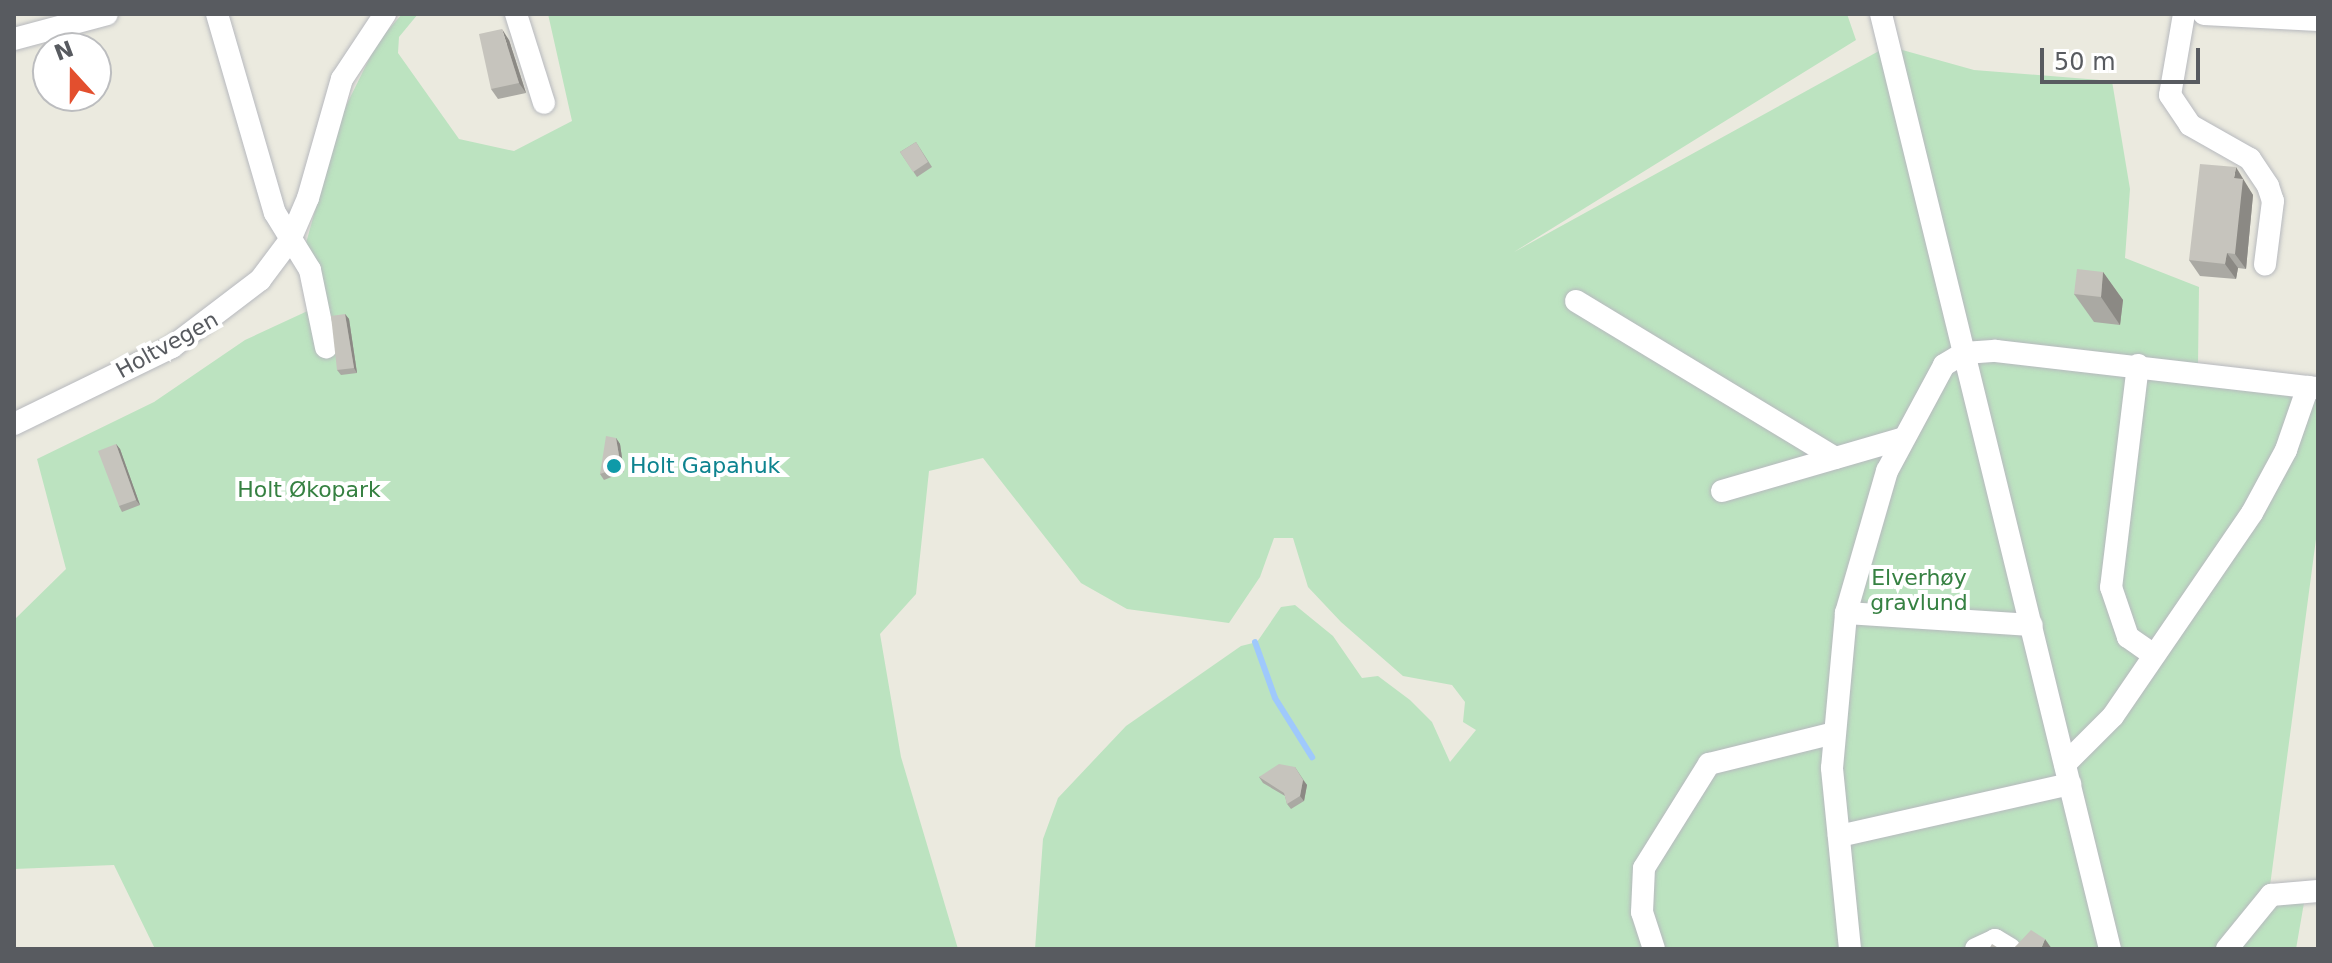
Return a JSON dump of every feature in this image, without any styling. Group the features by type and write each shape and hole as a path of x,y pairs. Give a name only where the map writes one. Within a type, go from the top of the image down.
{"street":[{"path":"14,39 107,14"},
{"path":"217,14 271,200 290,240 310,270 326,347"},
{"name":"Holtvegen","path":"14,424 207,326 250,291 290,240 342,79 385,14"},
{"path":"516,14 544,103"},
{"path":"1881,14 2110,949"},
{"path":"2184,14 2170,95 2190,125 2250,159 2268,186 2273,201 2265,264"},
{"path":"2204,14 2318,20"},
{"path":"1576,301 1835,458"},
{"path":"1839,836 2068,774 2105,726 2270,483 2313,387 2138,365 1964,353 1944,365 1901,439 1866,530 1846,613 1834,733 1839,836 1850,949"},
{"path":"2138,365 2111,587 2128,637 2152,654"},
{"path":"1722,491 1901,439"},
{"path":"1846,613 2032,625"},
{"path":"1654,949 1642,912 1644,868 1702,772 1729,756 1834,733"},
{"path":"2227,949 2271,895 2318,891"},
{"path":"1976,949 1995,940 2010,949"}],"green space":[{"path":"402,14 418,14 399,37 398,53 459,139 514,151 572,121 548,14 1847,14 1856,40 1514,252 1888,46 1974,70 2112,81 2130,189 2125,258 2199,287 2198,364 2318,381 2318,524 2268,901 2305,897 2296,949 1035,949 1043,839 1058,798 1126,726 1241,646 1257,642 1281,607 1295,605 1333,636 1362,678 1378,676 1410,700 1432,722 1450,762 1476,730 1463,722 1465,702 1452,685 1403,676 1341,622 1308,587 1293,538 1274,538 1260,577 1229,623 1127,609 1081,583 983,458 929,471 916,594 880,634 901,757 958,949 155,949 114,865 14,869 14,620 66,569 37,459 154,402 245,340 327,302 306,243 342,114 377,43"}],"building":[{"path":"502,29 519,83 491,89 479,34"},
{"path":"916,142 928,162 913,172 900,152"},
{"path":"2200,164 2236,167 2234,178 2243,179 2235,254 2227,253 2225,264 2189,260"},
{"path":"2077,269 2103,272 2101,297 2074,294"},
{"path":"345,314 354,368 337,370 331,316"},
{"path":"606,436 616,438 621,467 600,474"},
{"path":"116,444 136,500 119,506 98,451"},
{"path":"1279,764 1295,767 1303,780 1300,796 1287,804 1284,793 1259,777"},
{"path":"2031,930 2045,939 2041,949 2013,949"}],"waterway":[{"path":"1255,642 1275,698 1312,757"}],"place":[{"name":"Holt Gapahuk","path":"614,466"}],"park label":[{"name":"Holt Økopark","path":"309,490"},
{"name":"Elverhøy gravlund","path":"1919,590"}]}
